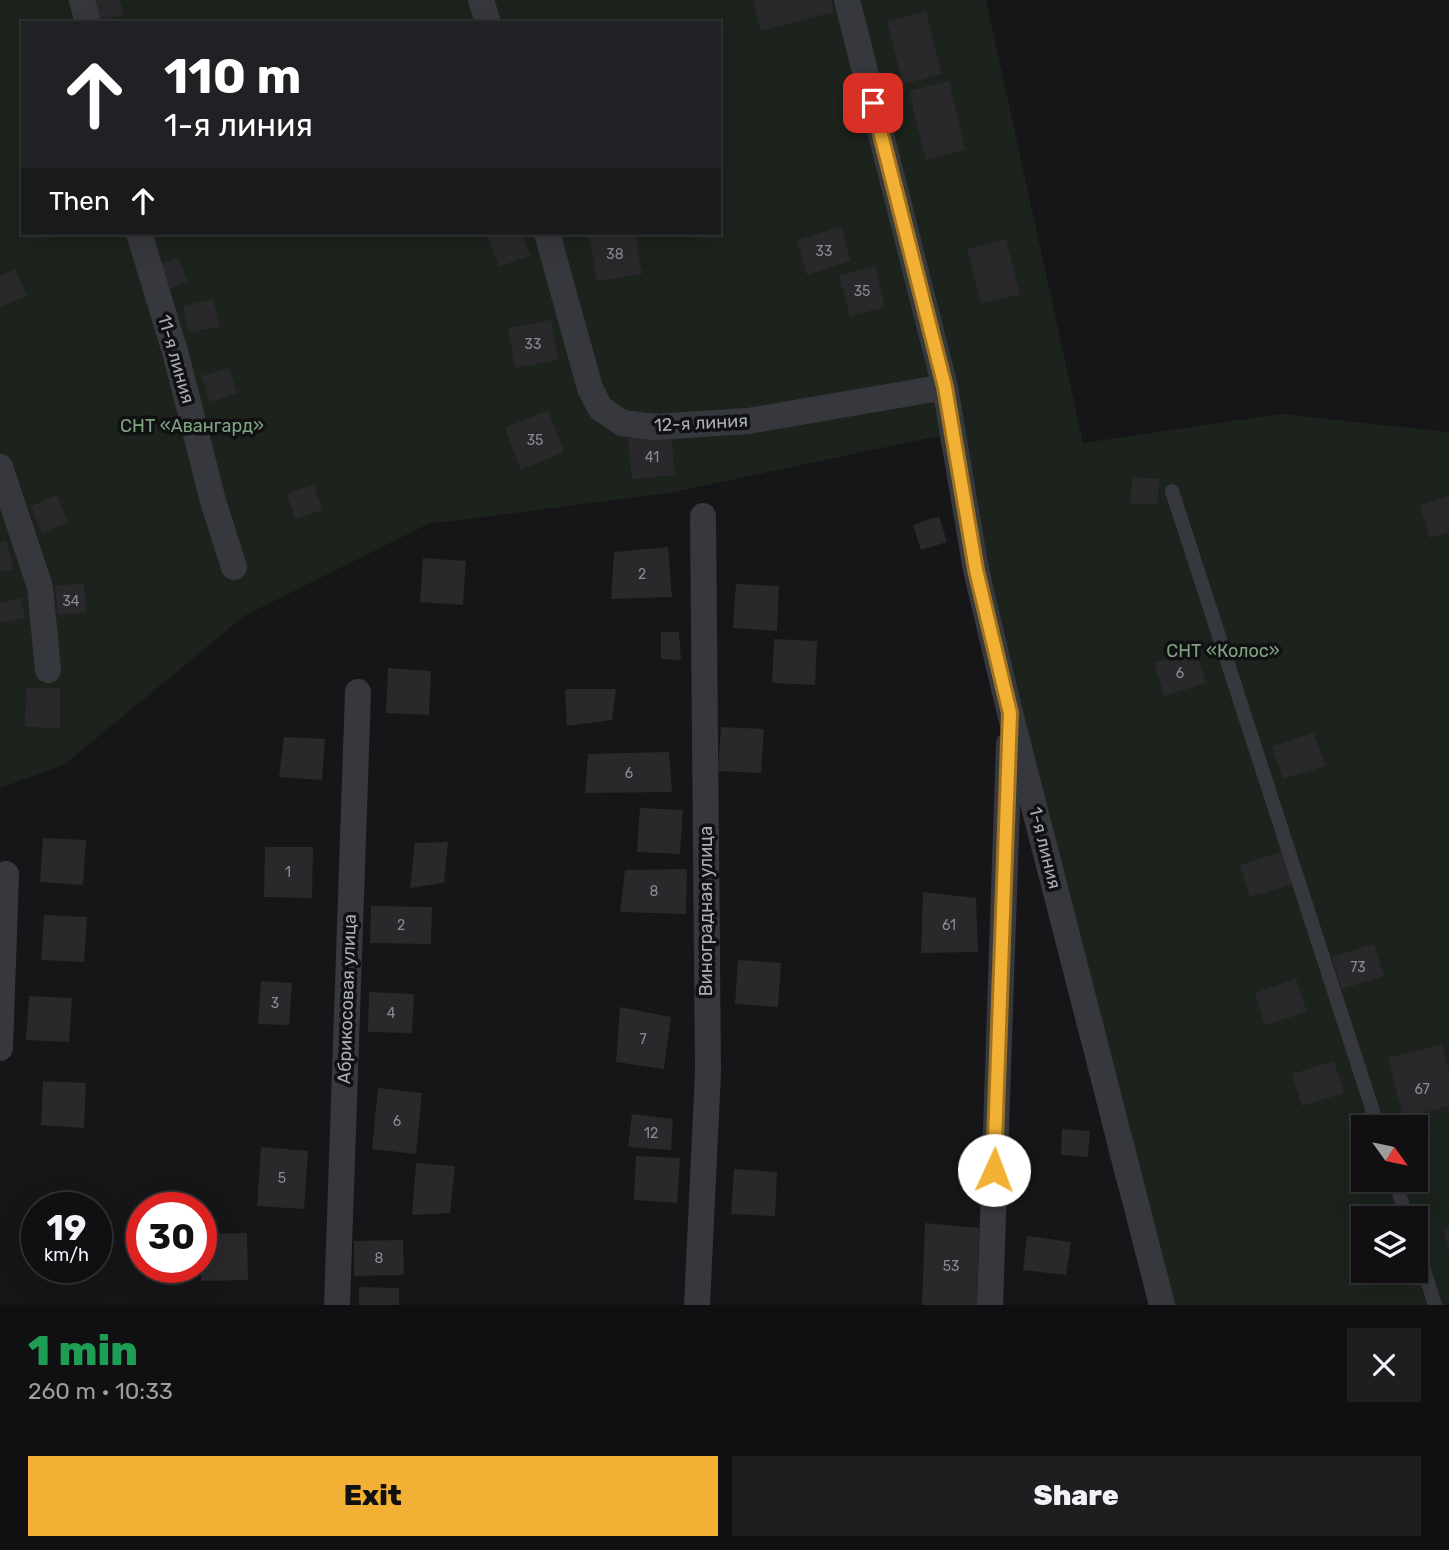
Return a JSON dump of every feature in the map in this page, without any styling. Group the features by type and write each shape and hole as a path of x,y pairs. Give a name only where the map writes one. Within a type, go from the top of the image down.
{"street":[{"path":"82,0 87,21"},
{"path":"481,0 487,21"},
{"name":"1-я линия","path":"847,0 945,387 976,570 1010,713 1162,1305"},
{"name":"11-я линия","path":"140,235 176,355 213,501 234,567"},
{"name":"12-я линия","path":"548,235 590,388 600,408 622,423 655,427 748,421 945,387"},
{"path":"0,467 40,587 48,670"},
{"name":"Виноградная улица","path":"698,1305 708,1072 703,516"},
{"name":"Абрикосовая улица","path":"337,1305 358,692"},
{"path":"990,1305 1010,713"},
{"path":"0,1048 6,874"}],"lane":[{"path":"1172,491 1374,1115"},
{"path":"1428,1283 1435,1305"}],"green space":[{"path":"0,0 986,0 1083,443 1281,414 1449,432 1449,1305 1153,1305 1110,1160 939,436 669,493 428,524 244,616 64,765 0,788"}],"building":[{"path":"90,0 120,0 124,14 97,21"},
{"path":"753,0 831,0 834,12 761,31"},
{"path":"926,11 942,74 903,84 887,21"},
{"path":"949,81 965,150 926,160 909,91"},
{"path":"841,227 851,261 807,275 797,240"},
{"path":"523,235 530,256 499,267 488,237"},
{"path":"589,235 635,235 642,274 597,281"},
{"path":"1006,239 1020,294 981,304 967,249"},
{"path":"179,257 187,282 161,291 153,266"},
{"path":"875,266 885,307 850,316 839,275"},
{"path":"15,269 27,296 0,307 0,276"},
{"path":"213,299 220,326 189,333 183,306"},
{"path":"551,320 558,360 515,368 508,328"},
{"path":"229,368 237,393 210,402 202,376"},
{"path":"548,410 564,452 521,470 505,428"},
{"path":"671,434 675,475 632,479 628,438"},
{"path":"1133,477 1160,479 1157,505 1130,503"},
{"path":"314,485 322,510 295,519 287,493"},
{"path":"57,495 68,522 42,533 31,506"},
{"path":"1449,496 1449,532 1430,538 1420,505"},
{"path":"939,516 947,542 921,550 913,525"},
{"path":"6,541 13,569 0,572 0,542"},
{"path":"668,547 672,597 611,599 614,552"},
{"path":"423,558 466,561 463,605 420,602"},
{"path":"84,583 86,612 58,615 55,586"},
{"path":"736,584 779,586 777,631 733,628"},
{"path":"21,598 25,618 0,623 0,603"},
{"path":"661,632 679,632 681,660 661,659"},
{"path":"774,639 817,641 815,685 772,683"},
{"path":"1196,650 1206,683 1164,696 1154,663"},
{"path":"388,668 431,671 429,715 386,713"},
{"path":"26,688 60,688 60,728 25,727"},
{"path":"565,689 616,689 612,720 567,726"},
{"path":"721,727 764,729 761,773 718,771"},
{"path":"1314,733 1325,766 1283,779 1272,746"},
{"path":"284,737 325,739 322,780 279,777"},
{"path":"669,752 672,792 585,793 588,754"},
{"path":"640,808 683,810 680,854 637,852"},
{"path":"43,838 86,840 83,885 40,882"},
{"path":"448,842 444,883 410,888 415,843"},
{"path":"265,847 313,847 312,898 264,897"},
{"path":"1282,852 1292,884 1250,897 1240,865"},
{"path":"687,869 686,914 620,912 625,870"},
{"path":"923,892 976,898 978,952 921,953"},
{"path":"371,906 432,907 431,944 370,943"},
{"path":"44,915 87,917 84,962 41,960"},
{"path":"1374,944 1384,976 1342,989 1332,957"},
{"path":"738,960 781,963 778,1007 735,1004"},
{"path":"1296,979 1307,1012 1265,1025 1255,993"},
{"path":"261,981 292,983 289,1025 258,1024"},
{"path":"369,992 414,994 412,1033 368,1032"},
{"path":"29,996 72,998 69,1042 26,1040"},
{"path":"620,1007 671,1017 664,1069 616,1062"},
{"path":"1442,1044 1449,1072 1449,1106 1414,1115 1402,1115 1388,1058"},
{"path":"1334,1061 1344,1093 1302,1106 1292,1074"},
{"path":"43,1081 86,1083 84,1128 41,1125"},
{"path":"378,1088 422,1093 416,1154 372,1149"},
{"path":"632,1114 673,1119 671,1150 628,1147"},
{"path":"1062,1129 1090,1131 1088,1157 1061,1155"},
{"path":"261,1147 308,1151 304,1209 257,1206"},
{"path":"636,1156 680,1158 677,1203 634,1200"},
{"path":"416,1163 455,1166 450,1213 412,1215"},
{"path":"734,1169 777,1172 775,1216 731,1214"},
{"path":"925,1223 979,1228 977,1305 922,1305"},
{"path":"1449,1228 1449,1250 1448,1250 1443,1229"},
{"path":"247,1233 248,1280 217,1281 217,1234"},
{"path":"1027,1236 1071,1242 1066,1275 1023,1270"},
{"path":"403,1240 404,1275 354,1276 354,1241"},
{"path":"359,1287 399,1288 399,1305 359,1305"}],"route":[{"path":"873,103 945,387 976,570 1010,713 994,1170"}],"park label":[{"name":"СНТ «Авангард»","path":"192,426"},
{"name":"СНТ «Колос»","path":"1223,651"}]}
